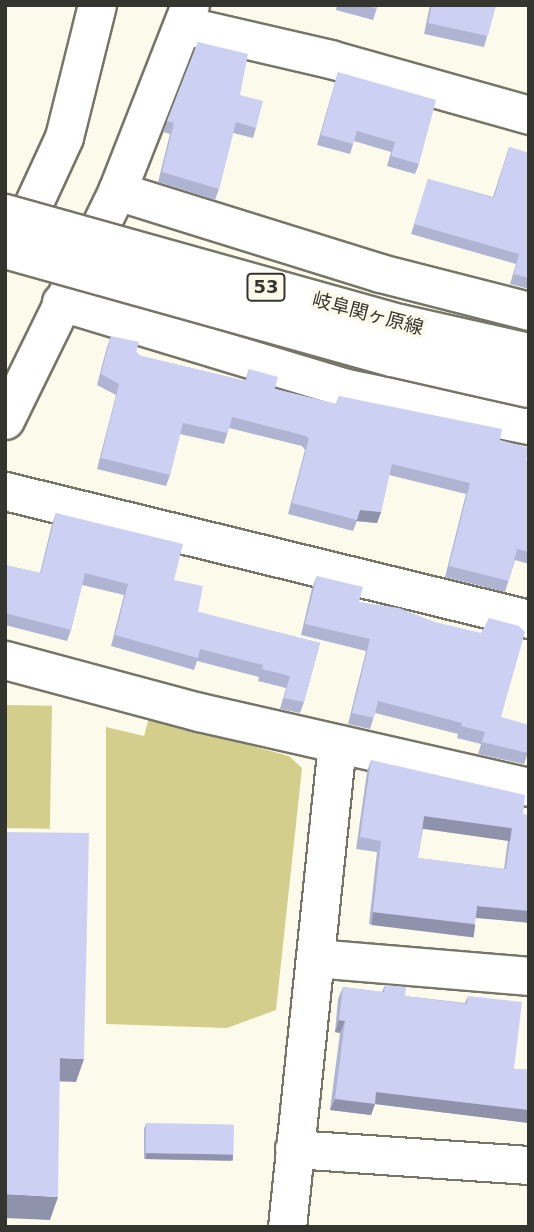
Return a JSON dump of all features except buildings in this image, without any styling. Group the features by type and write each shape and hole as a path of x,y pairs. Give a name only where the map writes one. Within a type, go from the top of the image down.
{"main road":[{"name":"岐阜関ヶ原線","path":"5,214 400,324 529,353"},
{"name":"岐阜関ヶ原線","path":"5,249 392,357 529,388"}],"street":[{"path":"5,265 64,137 97,5"},
{"path":"5,419 117,191 187,15 529,116"},
{"path":"117,191 380,274 529,311"},
{"path":"61,302 342,387 529,425"},
{"path":"5,491 529,619"},
{"path":"5,660 337,744 529,787"},
{"path":"286,1227 337,744"},
{"path":"315,958 529,976"},
{"path":"295,1149 529,1165"}],"shaded area":[{"path":"5,705 52,706 50,829 5,828"},
{"path":"149,718 289,756 302,768 276,1010 227,1028 106,1024 106,727 144,736"}]}
